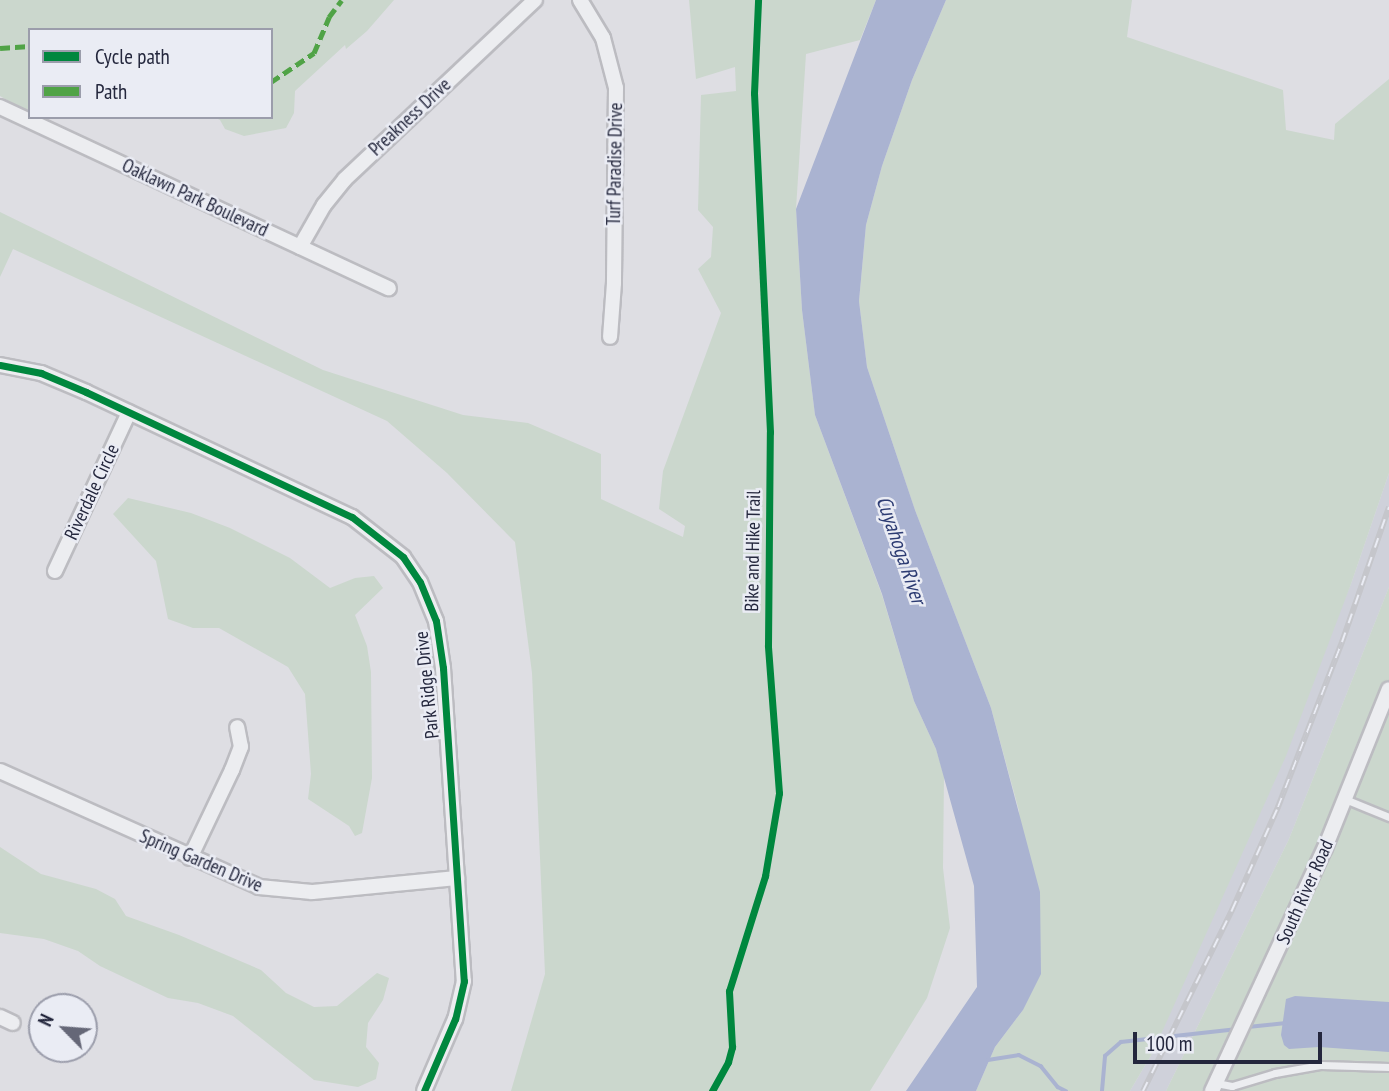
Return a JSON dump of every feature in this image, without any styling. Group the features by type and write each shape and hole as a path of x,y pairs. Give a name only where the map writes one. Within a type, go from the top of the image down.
{"street":[{"name":"Preakness Drive","path":"300,247 319,212 345,179 535,0"},
{"name":"Turf Paradise Drive","path":"580,0 603,38 615,89 614,283 610,337"},
{"name":"Oaklawn Park Boulevard","path":"0,107 389,288"},
{"name":"Park Ridge Drive","path":"0,365 41,373 352,517 403,557 420,582 436,621 443,668 464,948 462,999 424,1091"},
{"name":"Riverdale Circle","path":"55,571 129,412"},
{"name":"South River Road","path":"1214,1087 1345,799 1389,689"},
{"path":"190,858 241,747 237,727"},
{"name":"Spring Garden Drive","path":"0,771 240,881 278,891 372,888 457,878"}],"lane":[{"path":"1345,799 1389,817"},
{"path":"1214,1087 1244,1084 1275,1073 1321,1065 1389,1067"}],"shaded area":[{"path":"0,0 394,0 367,31 346,49 345,45 295,91 294,113 286,128 244,136 225,129 218,119 273,119 273,28 28,28 28,112 0,96"},
{"path":"689,0 876,0 860,40 806,54 796,209 802,310 815,415 882,595 914,701 936,749 944,776 943,868 950,928 927,998 870,1091 511,1091 545,974 532,673 515,542 447,473 387,421 13,249 0,277 0,212 323,370 463,415 528,423 601,454 601,499 683,537 685,526 659,509 663,471 721,313 698,269 711,257 713,227 698,210 701,95 736,91 735,67 696,79"},
{"path":"946,0 1132,0 1127,37 1283,90 1286,130 1334,140 1335,124 1389,79 1389,473 1351,584 1286,756 1153,1052 1130,1091 976,1091 995,1047 1023,1010 1019,811 991,708 915,510 867,367 859,301 866,225 882,166 912,80"},
{"path":"1389,473 1389,587 1289,839 1166,1091 1130,1091 1153,1052 1351,584"},
{"path":"128,498 191,513 230,528 290,558 330,588 355,578 374,576 383,588 355,615 367,646 371,672 372,778 362,833 355,836 349,826 308,799 311,774 305,694 288,667 219,628 193,628 168,619 156,561 113,514"},
{"path":"1389,587 1389,1091 1166,1091 1289,839"},
{"path":"0,847 41,874 96,889 115,899 126,916 261,970 286,993 314,1007 337,1006 377,973 389,978 383,1000 368,1023 366,1047 379,1063 376,1079 358,1087 314,1080 233,1016 198,1003 168,998 100,966 78,951 44,939 0,933"}],"water":[{"name":"Cuyahoga River","path":"876,0 946,0 912,80 882,166 866,225 859,301 867,367 915,510 991,708 1040,892 1041,974 1023,1010 995,1047 976,1091 906,1091 977,987 974,886 936,749 914,701 882,594 815,415 802,310 796,209"},
{"path":"1295,996 1389,1002 1389,1052 1319,1047 1289,1049 1284,1045 1281,1035 1286,999"}],"waterway":[{"path":"1248,1027 1286,1023"},
{"path":"1102,1091 1105,1056 1121,1042 1237,1029"},
{"path":"988,1060 1019,1055 1041,1066 1058,1087 1066,1091"}],"railway":[{"path":"1143,1091 1232,910 1278,807 1342,642 1389,507"}],"marked path":[{"path":"273,81 314,53 329,17 342,0"},
{"path":"0,48 28,46"}],"cycle path":[{"name":"Bike and Hike Trail","path":"712,1091 728,1062 732,1047 729,991 765,876 779,793 768,645 770,432 754,93 758,0"},
{"path":"0,365 41,373 86,392 352,517 403,557 420,582 436,621 443,668 464,981 455,1019 424,1091"}]}
